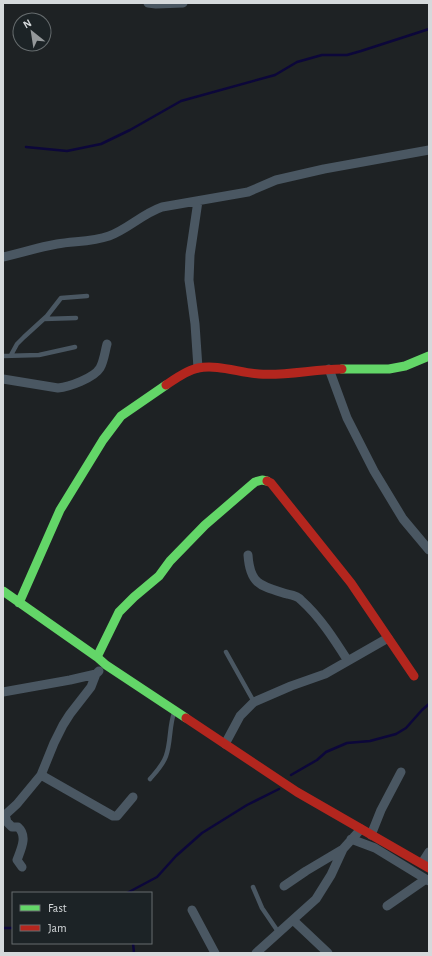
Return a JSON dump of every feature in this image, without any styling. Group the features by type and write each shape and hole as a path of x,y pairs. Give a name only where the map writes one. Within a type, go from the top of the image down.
{"street":[{"path":"148,3 183,3"},
{"path":"3,257 58,244 107,237 123,230 150,211 162,207 248,192 276,180 429,150"},
{"path":"198,201 190,255 189,280 195,324 198,368"},
{"path":"3,379 65,388 98,371 101,366 107,344"},
{"path":"19,603 60,510 79,478 121,416 178,377 198,368 217,368 259,374 302,373 329,368 389,370 405,366 429,356"},
{"path":"329,368 347,418 374,471 403,519 429,550"},
{"path":"97,657 119,612 126,604 159,576 170,561 205,525 255,482 266,480 271,483 350,583 414,676"},
{"path":"248,555 249,568 254,580 264,586 299,598 313,611 348,661"},
{"path":"3,591 97,657 106,665 297,792 426,866"},
{"path":"225,744 240,716 254,702 279,690 325,674 388,638"},
{"path":"22,867 17,860 24,839 23,833 18,827 12,827 7,822 4,815 17,804 41,775 63,725 91,687 96,674 106,665"},
{"path":"3,692 64,682 96,674"},
{"path":"371,835 381,810 401,772"},
{"path":"41,775 113,816 117,816 133,798"},
{"path":"256,953 316,899 325,886 343,850 361,829"},
{"path":"352,839 375,848 425,879"},
{"path":"284,886 306,871 343,850"},
{"path":"425,879 429,852"},
{"path":"387,906 425,879"},
{"path":"192,910 215,953"},
{"path":"293,920 328,953"}],"lane":[{"path":"11,355 17,344 24,336 44,319 61,298 87,296"},
{"path":"44,319 76,318"},
{"path":"3,356 39,355 75,347"},
{"path":"226,652 254,702"},
{"path":"150,779 162,766 167,755 174,710"},
{"path":"252,887 262,908 279,933"}],"waterway":[{"path":"26,147 67,151 101,144 130,130 181,101 275,75 297,62 322,55 347,55 429,29"},
{"path":"291,775 317,760 326,752 347,743 370,741 396,734 406,728 429,704"},
{"path":"129,892 157,877 176,856 202,833 247,805 279,789"},
{"path":"3,928 12,928"},
{"path":"133,944 134,953"}],"traffic: fast":[{"path":"342,369 389,369 405,366 429,356"},
{"path":"19,603 60,510 103,440 121,416 166,385"},
{"path":"97,657 119,612 159,576 170,561 205,525 255,482 262,480 267,481"},
{"path":"3,591 97,657 106,665 186,718"}],"traffic: jam":[{"path":"166,385 181,375 198,368 206,367 269,374 342,369"},
{"path":"267,481 271,483 351,583 414,676"},
{"path":"186,718 297,792 429,868"}]}
